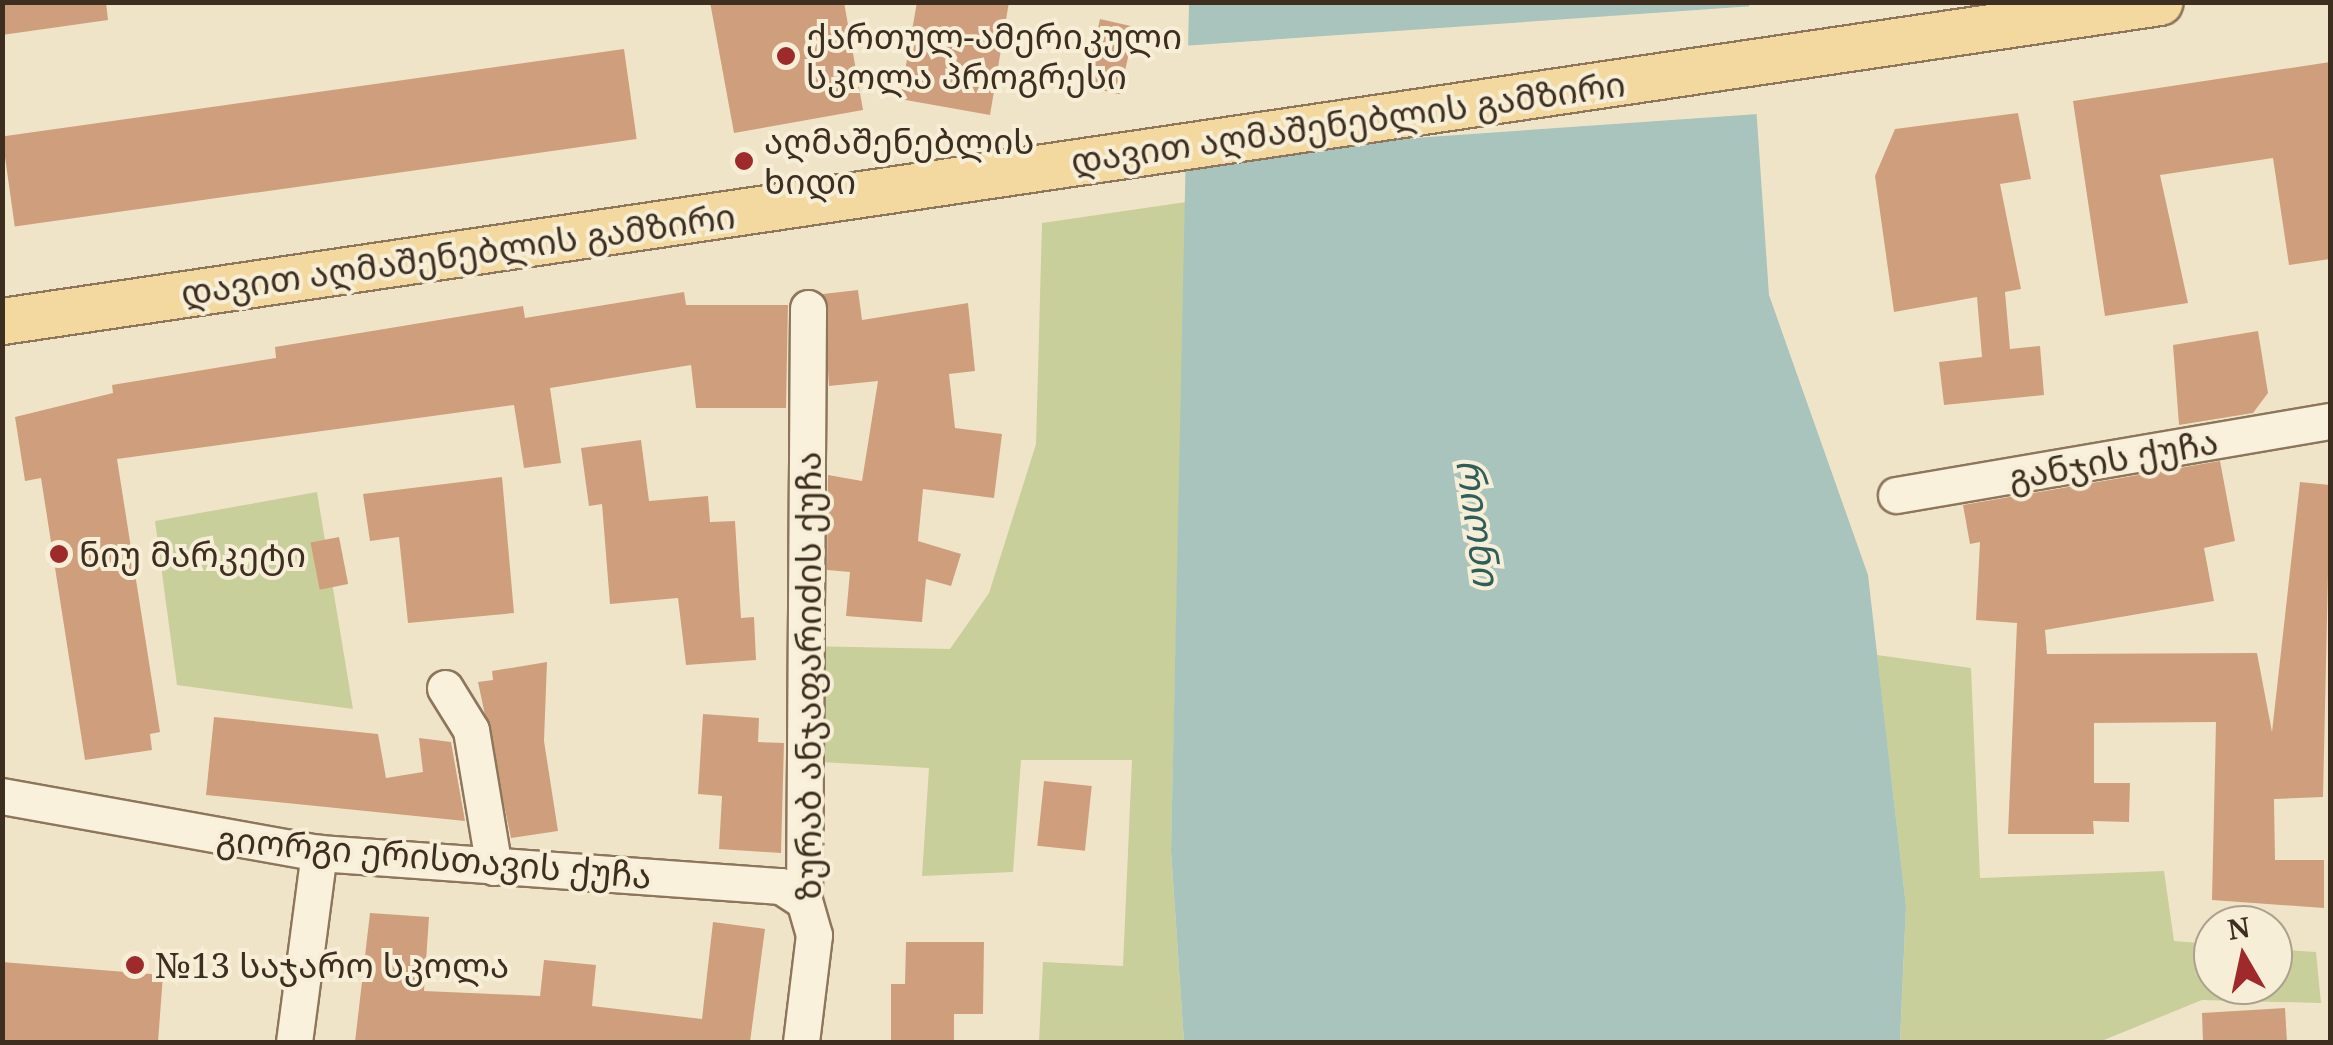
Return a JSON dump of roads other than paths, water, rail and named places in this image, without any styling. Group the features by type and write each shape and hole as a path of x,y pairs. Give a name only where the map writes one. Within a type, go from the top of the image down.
{"main road":[{"name":"დავით აღმაშენებლის გამზირი","path":"2,321 2160,2"}],"street":[{"name":"ზურაბ ანჯაფარიძის ქუჩა","path":"800,1042 814,935 804,901 808,308"},
{"name":"განჯის ქუჩა","path":"1896,494 2330,421"},
{"path":"445,688 470,730 494,867"},
{"name":"გიორგი ერისთავის ქუჩა","path":"2,796 319,852 781,886 804,901"},
{"path":"294,1042 319,852"}],"water":[{"name":"რიონი","path":"1189,3 1749,3 1769,295 1868,575 1906,906 1900,1042 1184,1042 1171,851"}],"place":[{"name":"ქართულ-ამერიკული სკოლა პროგრესი","path":"786,56"},
{"name":"აღმაშენებლის ხიდი","path":"744,161"},
{"name":"ნიუ მარკეტი","path":"59,554"},
{"name":"№13 საჯარო სკოლა","path":"135,965"}]}
